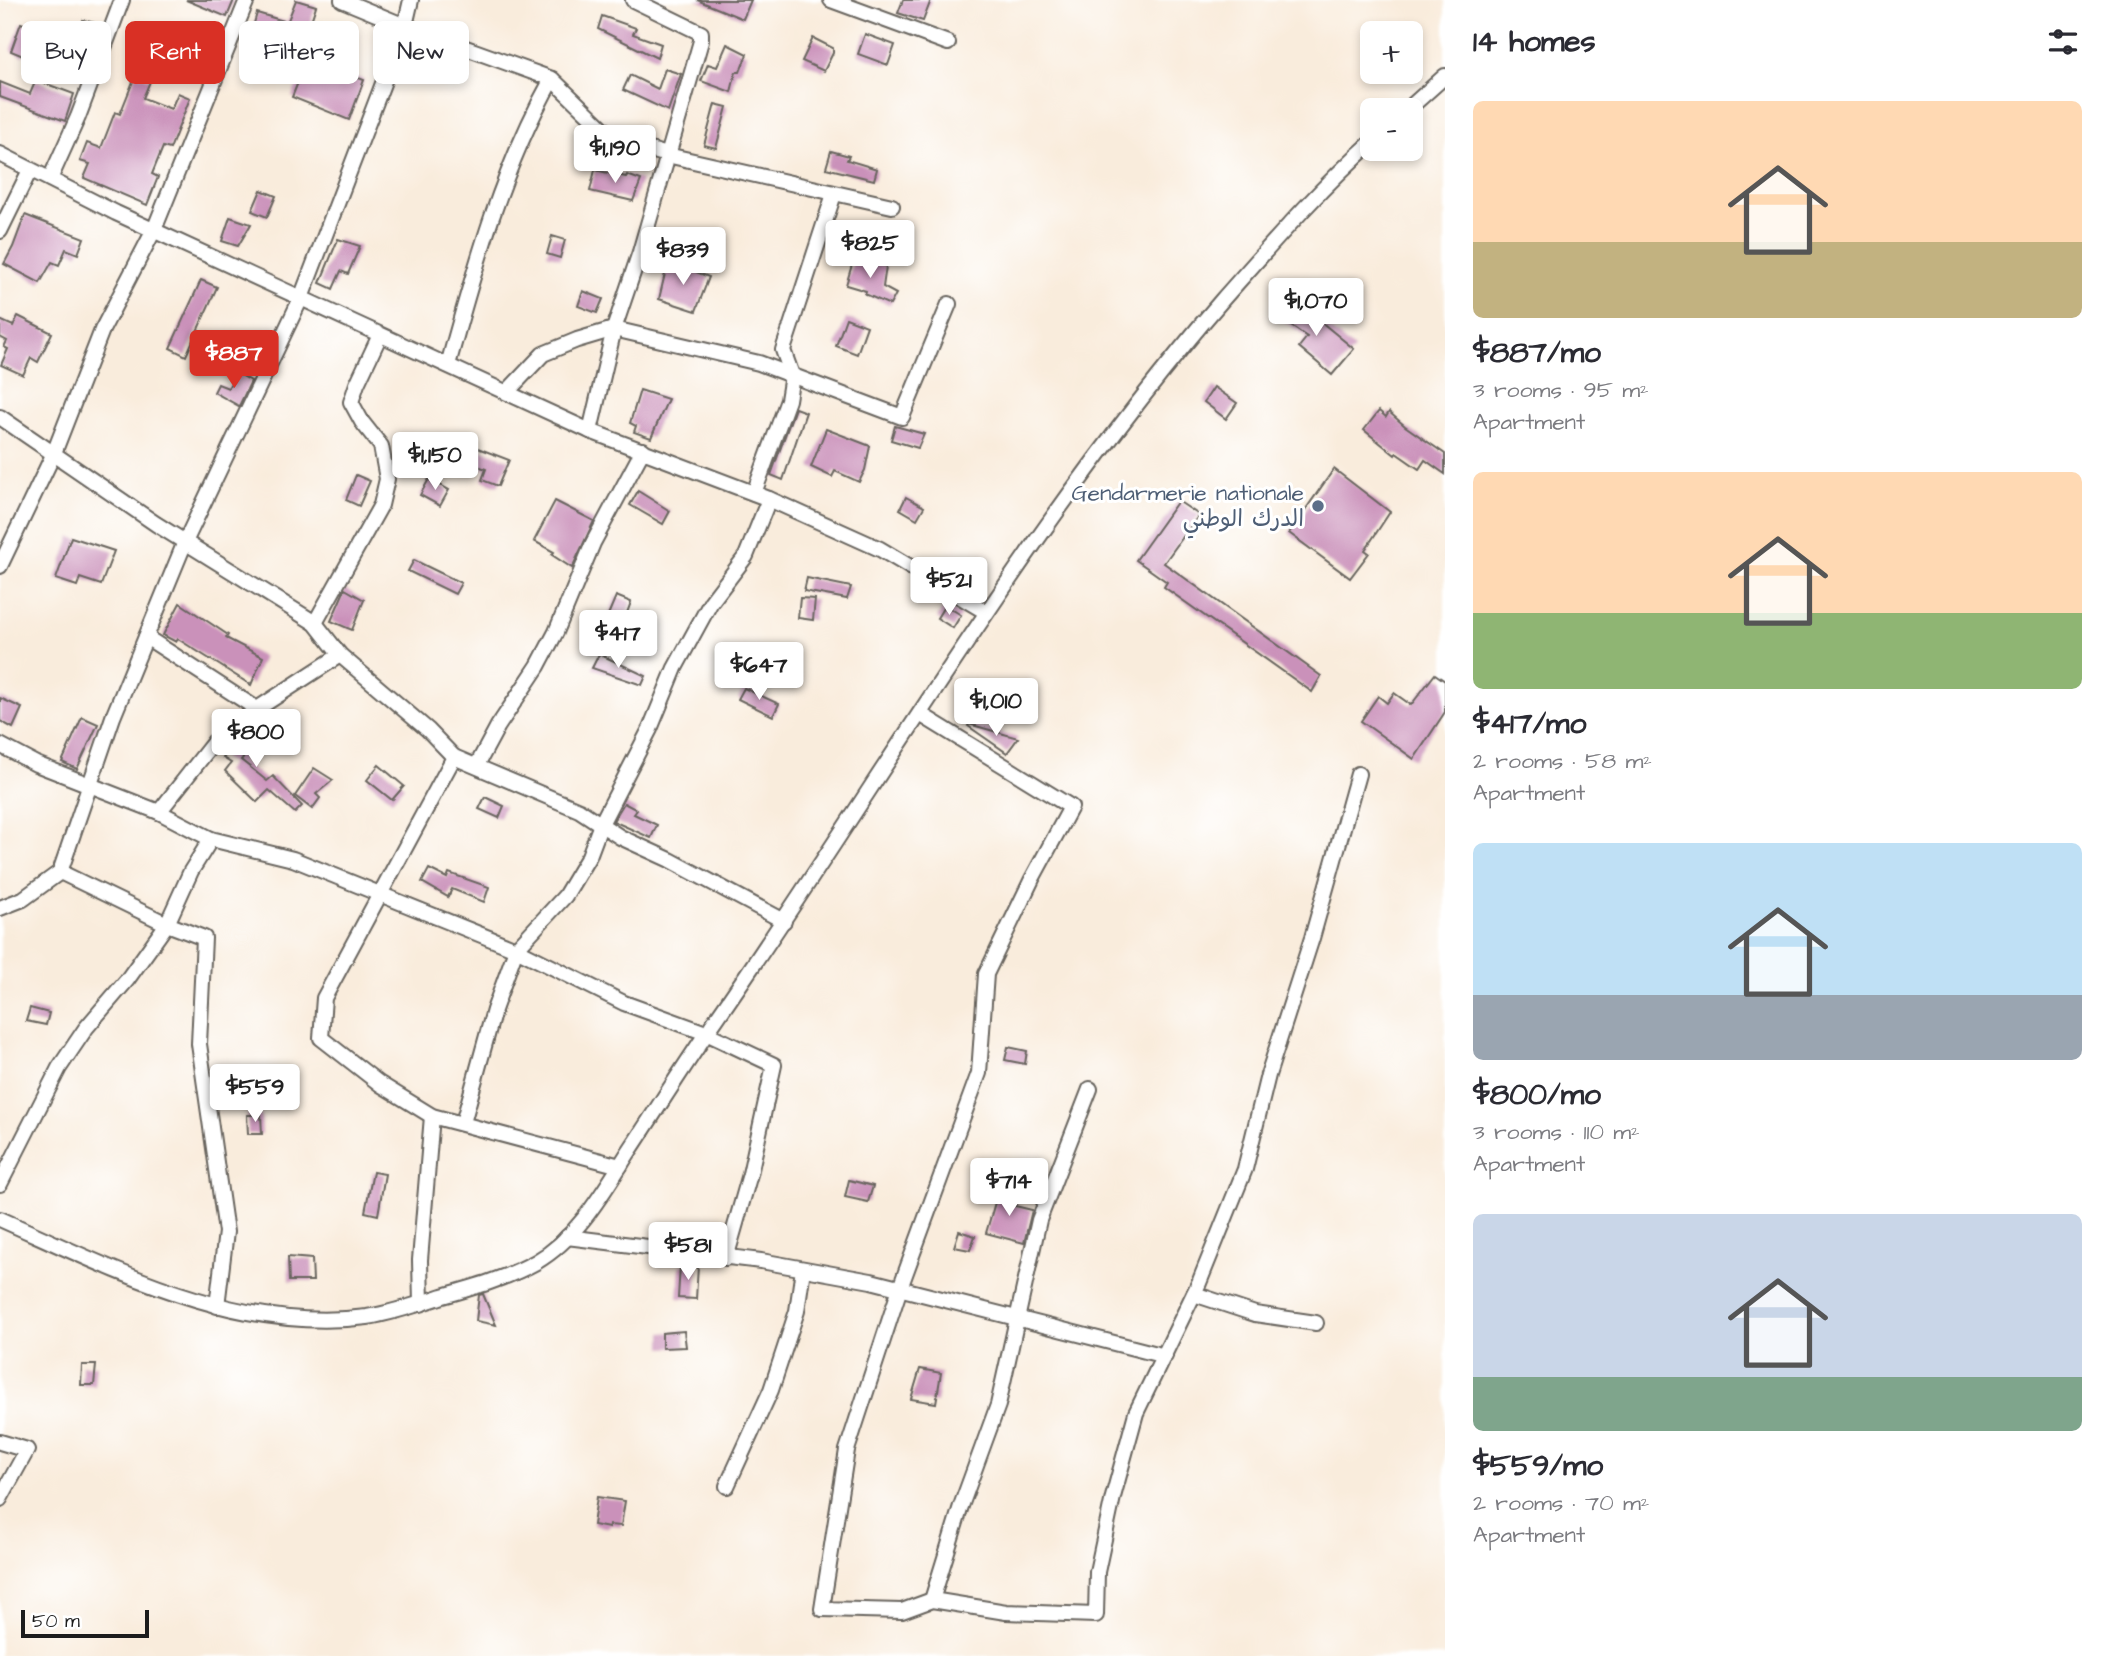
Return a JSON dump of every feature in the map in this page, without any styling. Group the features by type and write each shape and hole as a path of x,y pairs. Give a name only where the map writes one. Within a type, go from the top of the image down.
{"street":[{"path":"50,179 78,117 122,0"},
{"path":"0,566 54,453 102,330 154,230 247,0"},
{"path":"342,0 393,21"},
{"path":"406,21 411,0"},
{"path":"590,430 614,329 640,252 702,33 654,4 634,0"},
{"path":"831,0 948,43"},
{"path":"469,49 552,79 614,139 667,155 892,206"},
{"path":"1420,98 1445,76"},
{"path":"448,365 481,248 530,118 552,79"},
{"path":"0,908 23,898 60,872 113,717 185,542 301,298 383,84"},
{"path":"0,1219 124,1274 217,1306 275,1316 322,1319 369,1317 493,1281 539,1260 567,1237 591,1209 986,612 1067,495 1192,336 1330,180 1360,153"},
{"path":"0,154 154,230 590,430 769,499 880,549 986,612"},
{"path":"0,231 30,170"},
{"path":"754,494 788,400 792,375 783,350 834,194"},
{"path":"507,392 543,354 614,329 705,349 792,375 902,417 949,304"},
{"path":"315,623 381,506 387,479 381,446 362,422 351,402 356,384 380,335"},
{"path":"0,417 185,542 315,623 340,655 428,730 454,757 579,810 620,837 670,860 784,921"},
{"path":"477,765 556,632 593,543 643,450"},
{"path":"463,1123 494,1010 516,949 565,896 589,856 601,824 650,729 679,660 711,602 746,556 769,499"},
{"path":"146,637 257,709"},
{"path":"159,812 214,742 257,709 340,655"},
{"path":"920,714 1071,807 986,974 979,1073 900,1288 847,1450 822,1609 902,1611 932,1600 1006,1612 1096,1615 1097,1572 1113,1497 1136,1413 1194,1294 1245,1169 1268,1075 1312,938 1358,774"},
{"path":"0,745 36,764 159,812 211,839 293,859 516,949 624,1003 706,1033 774,1065 750,1174 726,1258"},
{"path":"454,757 382,895 324,998 321,1038 380,1084 432,1116 620,1166"},
{"path":"0,1184 59,1068 86,1028 127,980 167,924 191,871 211,839"},
{"path":"60,872 167,924 204,938 199,1044 226,1232 217,1306"},
{"path":"932,1600 961,1506 998,1405 1039,1220 1090,1090"},
{"path":"421,1304 420,1260 432,1116"},
{"path":"567,1237 761,1261 900,1288 1165,1356"},
{"path":"727,1486 771,1390 797,1311 803,1269"},
{"path":"1194,1294 1255,1314 1316,1323"},
{"path":"0,1442 27,1450 0,1499"}],"building":[{"path":"186,0 234,0 227,17"},
{"path":"296,0 316,6 311,21 288,21"},
{"path":"697,0 751,0 743,19"},
{"path":"903,0 931,0 923,21 898,13"},
{"path":"257,13 284,21 255,21"},
{"path":"602,16 636,28 633,34 661,44 657,58 598,29"},
{"path":"21,23 21,55 11,51"},
{"path":"865,34 895,45 888,65 858,54"},
{"path":"813,38 833,48 824,71 802,61"},
{"path":"727,44 747,54 740,72 736,72 731,92 701,81 708,64 717,67"},
{"path":"665,69 681,74 668,111 623,90 630,75 658,89"},
{"path":"359,78 364,80 349,120 292,97 297,84 359,84"},
{"path":"0,82 30,94 34,84 47,84 74,94 65,121 0,97"},
{"path":"132,84 149,84 143,98 171,109 178,93 190,98 170,149 163,147 152,174 158,177 147,205 84,178 90,164 80,161 87,143 101,148 115,112 120,114"},
{"path":"715,104 727,107 716,148 704,145"},
{"path":"831,151 849,156 847,160 877,169 874,180 826,168"},
{"path":"595,170 641,180 633,201 590,191"},
{"path":"261,190 276,196 267,217 252,211"},
{"path":"25,215 84,238 78,254 66,249 59,265 52,262 40,283 4,264"},
{"path":"230,217 251,224 238,246 222,241"},
{"path":"552,236 565,240 560,258 547,254"},
{"path":"338,239 360,246 348,274 341,271 333,289 320,283"},
{"path":"854,258 886,266 883,287 896,294 890,305 865,294 866,291 846,285"},
{"path":"668,261 709,277 696,311 659,299"},
{"path":"201,280 217,287 186,356 170,348"},
{"path":"583,291 603,299 597,313 578,306"},
{"path":"1286,299 1320,321 1354,349 1332,375 1299,347 1307,337 1275,315"},
{"path":"18,316 52,333 38,362 31,358 23,375 1,365 8,349 4,347 7,341 0,337 0,320 13,326"},
{"path":"846,318 867,326 857,354 836,346"},
{"path":"237,373 251,381 239,406 214,392 218,384 228,388"},
{"path":"1214,387 1237,403 1226,419 1204,402"},
{"path":"640,390 668,399 651,438 634,432 636,426 630,423"},
{"path":"795,408 806,412 783,480 771,475"},
{"path":"1379,411 1386,417 1389,412 1445,454 1445,474 1425,460 1419,469 1396,453 1395,455 1364,430"},
{"path":"895,426 924,434 918,448 891,440"},
{"path":"826,429 870,446 865,470 859,482 835,471 832,477 811,467"},
{"path":"475,447 509,460 498,486 482,480 486,469 470,463"},
{"path":"1334,469 1390,512 1365,550 1369,553 1350,578 1289,533"},
{"path":"356,475 370,481 359,506 346,500"},
{"path":"429,479 449,490 440,506 420,495"},
{"path":"638,491 670,511 663,524 630,505"},
{"path":"906,497 924,507 917,519 900,509"},
{"path":"555,501 594,521 572,568 552,555 554,552 534,541"},
{"path":"1178,501 1199,515 1164,563 1321,676 1312,692 1164,587 1167,582 1136,560"},
{"path":"71,537 114,551 101,585 80,578 77,586 56,579"},
{"path":"414,560 461,583 455,594 408,571"},
{"path":"807,578 851,587 847,599 804,591"},
{"path":"345,589 364,600 352,630 331,621"},
{"path":"616,596 631,602 624,621 608,615"},
{"path":"800,598 815,599 813,620 798,618"},
{"path":"180,603 228,635 226,638 263,657 251,685 178,639 176,642 163,635"},
{"path":"945,605 961,615 953,628 937,618"},
{"path":"599,654 646,676 642,685 592,668"},
{"path":"1435,674 1445,681 1445,712 1414,759 1361,721 1378,696 1387,703 1394,693 1411,705"},
{"path":"744,688 779,704 773,716 738,699"},
{"path":"0,698 22,708 13,728 0,721"},
{"path":"272,711 277,718 252,732 259,738 241,760 267,781 273,776 302,806 295,813 269,790 257,802 225,771 231,763 223,758 246,730"},
{"path":"82,717 98,724 77,769 62,762"},
{"path":"969,724 1018,738 1007,753 968,726"},
{"path":"379,765 404,786 392,800 367,780"},
{"path":"314,768 333,780 316,794 320,798 312,809 295,796"},
{"path":"485,797 504,806 499,818 479,809"},
{"path":"624,803 637,810 634,814 657,825 651,838 613,821"},
{"path":"429,869 447,878 449,873 489,887 484,902 452,889 448,897 422,882"},
{"path":"30,1008 49,1013 46,1025 26,1021"},
{"path":"1008,1047 1027,1051 1025,1064 1005,1060"},
{"path":"247,1115 261,1115 262,1134 248,1134"},
{"path":"373,1172 385,1174 378,1215 365,1212"},
{"path":"849,1180 873,1186 868,1202 845,1197"},
{"path":"999,1189 1018,1194 1015,1206 1032,1210 1024,1243 986,1233"},
{"path":"959,1231 975,1236 970,1250 954,1247"},
{"path":"288,1257 312,1259 313,1281 289,1281"},
{"path":"680,1265 698,1266 696,1299 678,1298"},
{"path":"483,1294 496,1325 476,1321 479,1295"},
{"path":"684,1331 686,1347 662,1348 662,1333"},
{"path":"82,1365 96,1365 94,1385 81,1385"},
{"path":"920,1369 941,1373 936,1403 911,1399"},
{"path":"597,1497 625,1501 621,1526 609,1525 609,1528 593,1525"}],"place":[{"name":"Gendarmerie nationale الدرك الوطني","path":"1318,506"}]}
